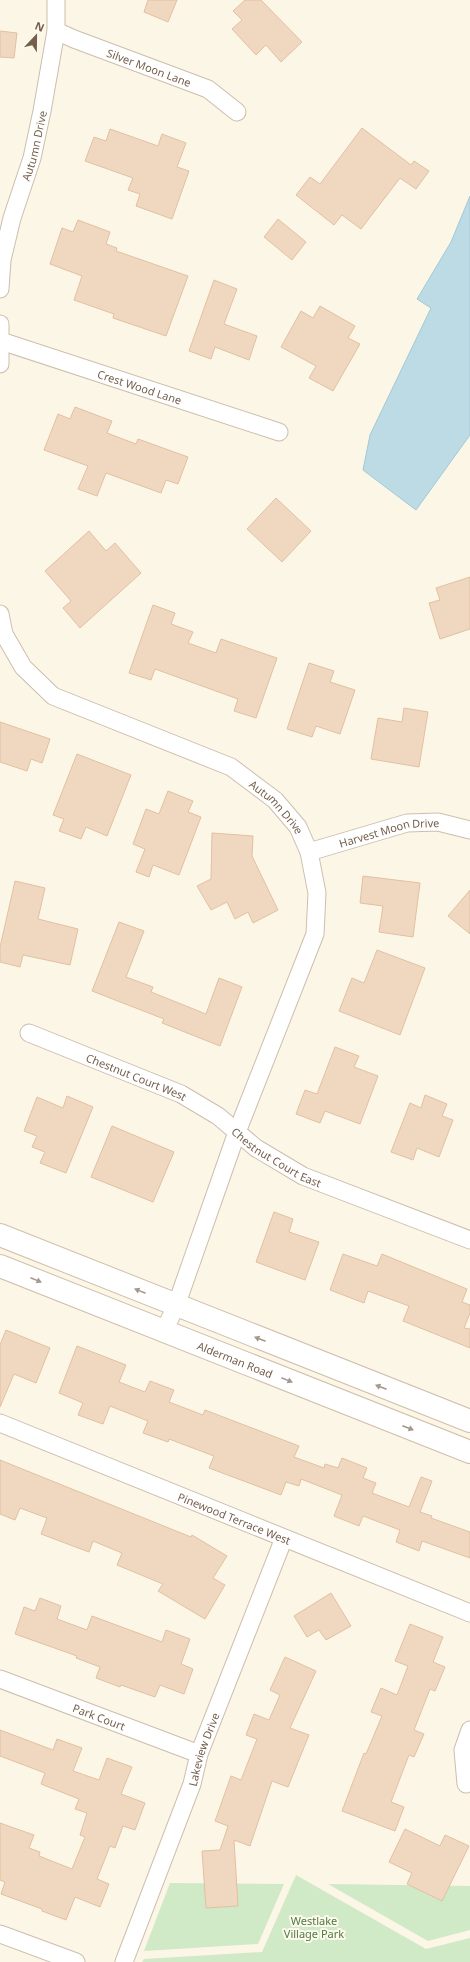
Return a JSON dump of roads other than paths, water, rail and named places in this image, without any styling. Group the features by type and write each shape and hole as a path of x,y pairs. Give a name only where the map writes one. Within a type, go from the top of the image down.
{"main road":[{"path":"0,1235 176,1306 470,1421"},
{"name":"Alderman Road","path":"0,1266 470,1452"}],"street":[{"name":"Autumn Drive","path":"0,289 2,260 12,218 32,158 42,111 56,31 56,0"},
{"name":"Silver Moon Lane","path":"56,31 74,40 208,89 238,112"},
{"path":"0,324 0,364"},
{"name":"Crest Wood Lane","path":"1,341 279,432"},
{"name":"Autumn Drive","path":"0,614 2,635 23,667 53,696 232,767 275,800 298,826 309,852 317,893 315,934 237,1132"},
{"name":"Harvest Moon Drive","path":"309,852 407,823 438,822 470,830"},
{"name":"Chestnut Court West","path":"29,1033 181,1094 218,1116 237,1132"},
{"name":"Chestnut Court East","path":"164,1331 176,1306 237,1132 256,1148 303,1176 470,1240"},
{"name":"Pinewood Terrace West","path":"0,1423 470,1612"},
{"name":"Lakeview Drive","path":"124,1962 192,1784 199,1754 284,1538"},
{"name":"Park Court","path":"0,1679 199,1754"},
{"path":"466,1784 463,1750 470,1730"},
{"path":"0,1934 76,1962"}],"water":[{"path":"470,196 470,435 416,510 363,470 370,435 431,308 417,299 451,242"}],"park label":[{"name":"Westlake Village Park","path":"314,1926"}]}
